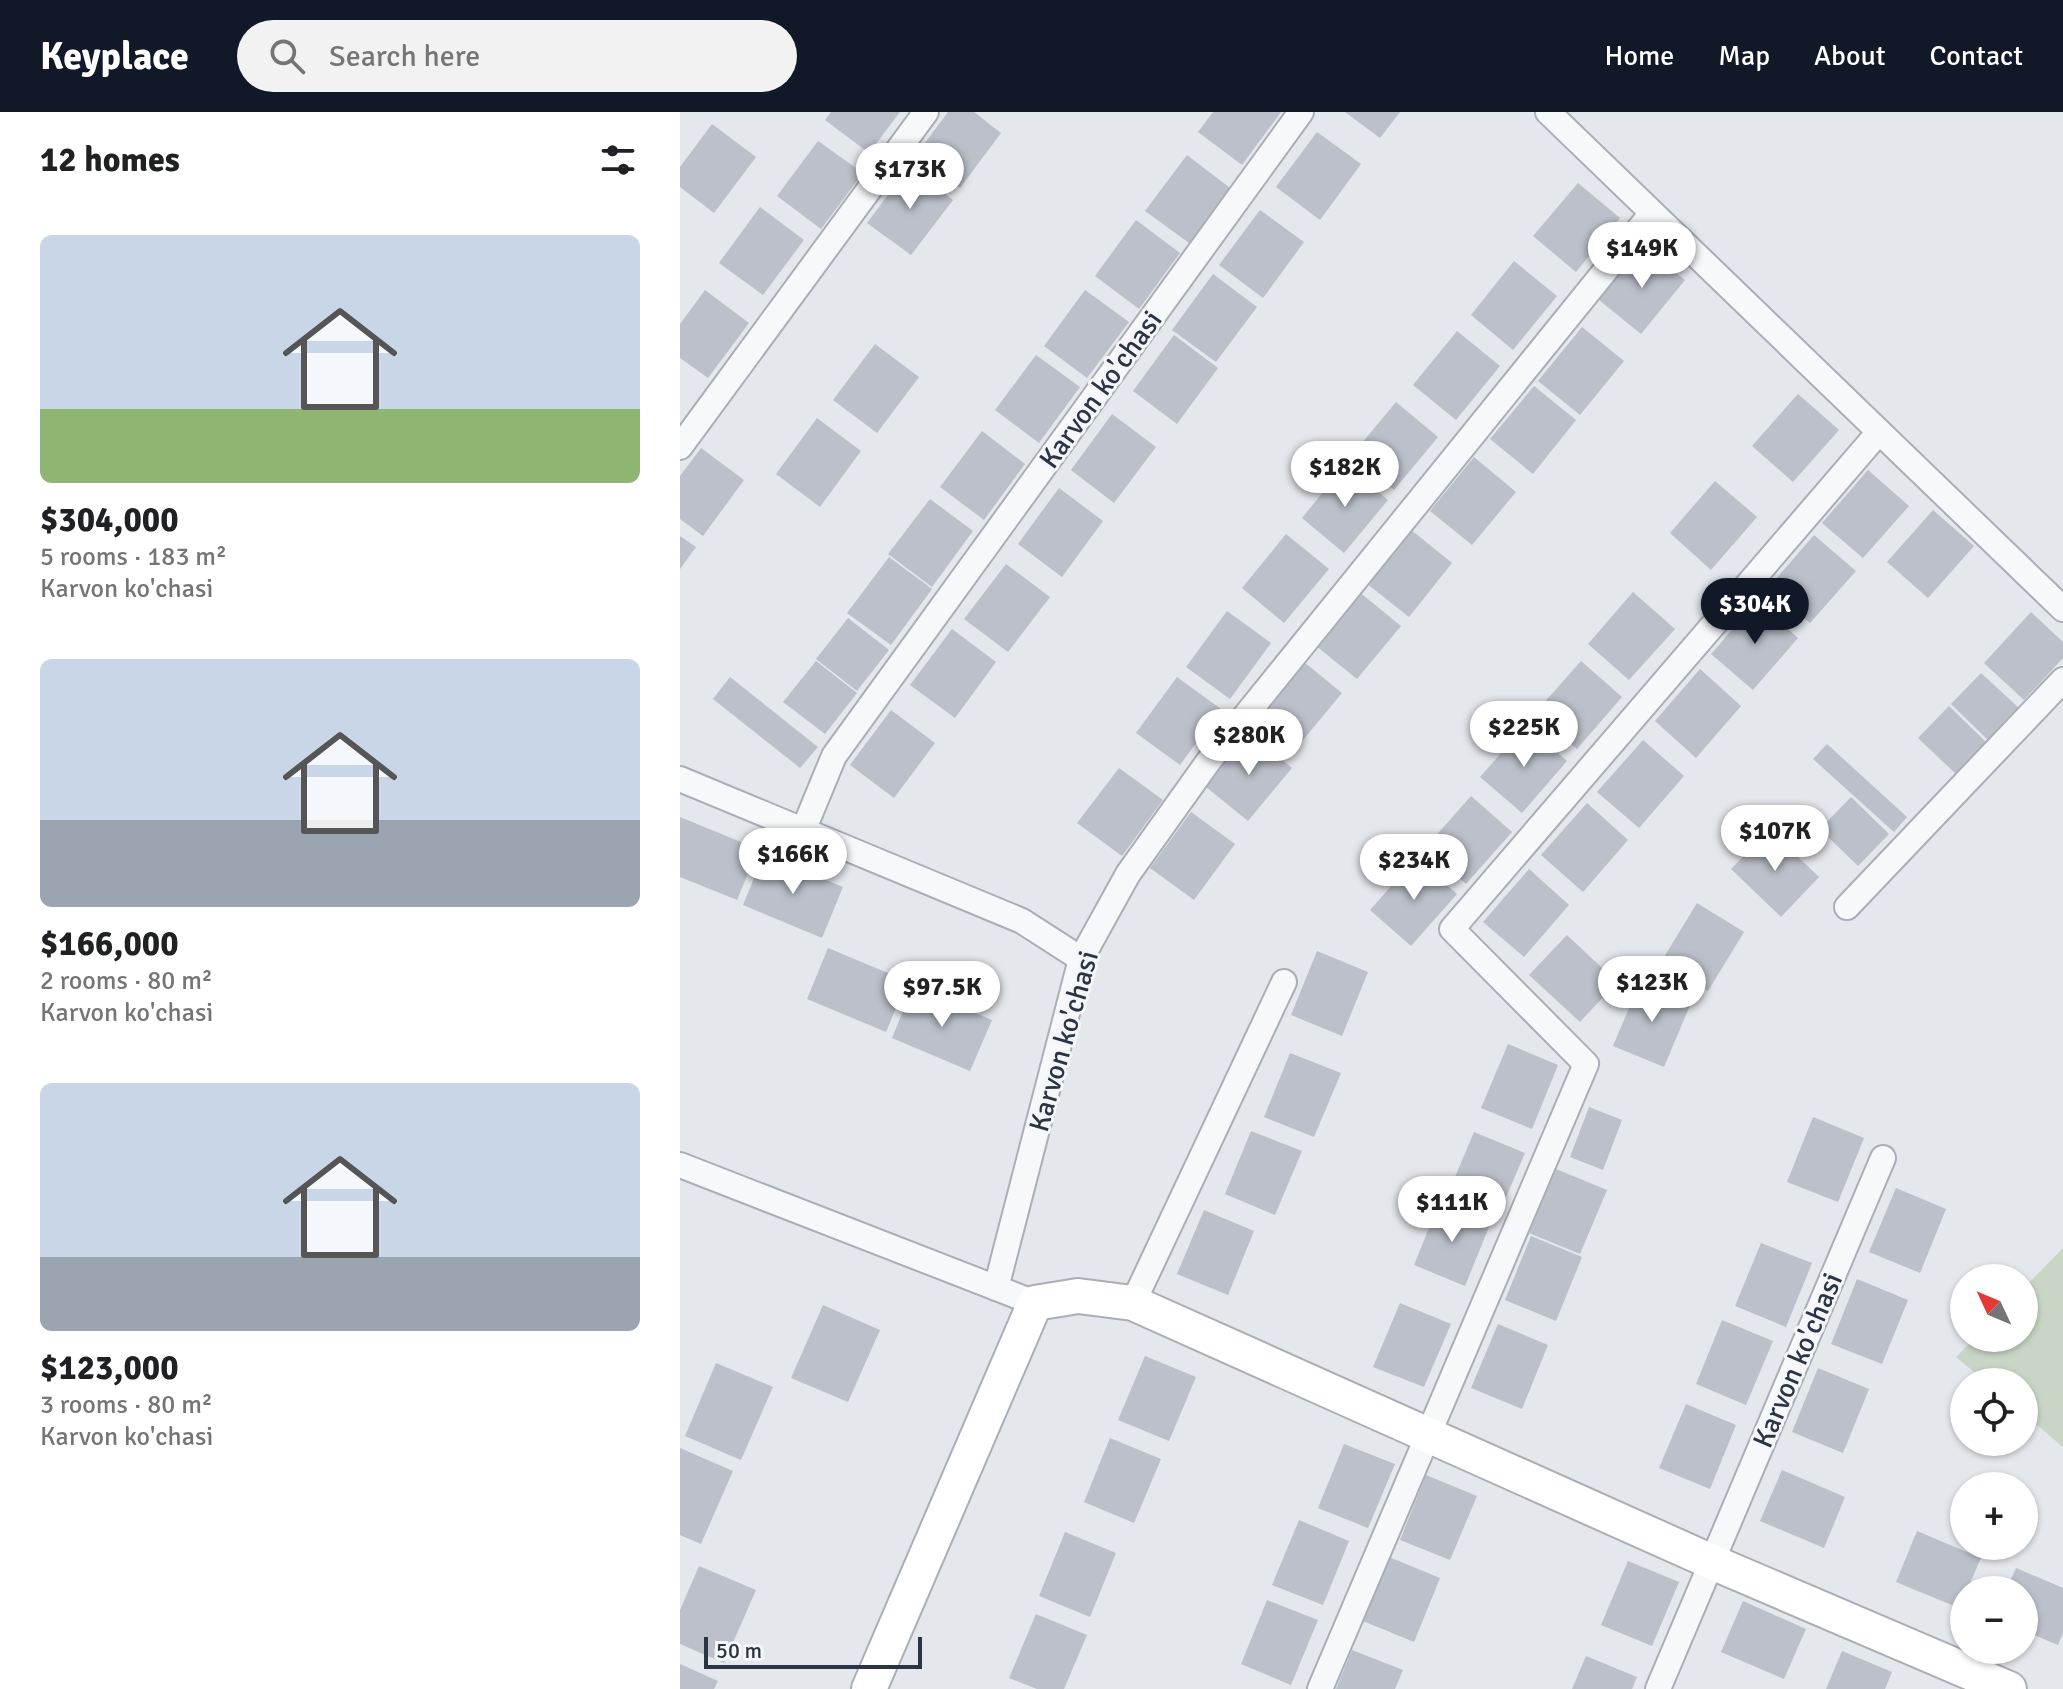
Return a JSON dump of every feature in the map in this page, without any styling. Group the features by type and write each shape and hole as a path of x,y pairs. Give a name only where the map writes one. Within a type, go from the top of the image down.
{"street":[{"path":"680,447 926,112"},
{"name":"Karvon ko'chasi","path":"803,831 834,756 1301,112"},
{"path":"1548,112 2063,609"},
{"name":"Karvon ko'chasi","path":"996,1288 1081,959 1128,874 1208,762 1652,213"},
{"path":"1320,1689 1586,1064 1452,929 1879,432"},
{"path":"1847,907 2063,680"},
{"path":"680,779 1022,921 1081,959"},
{"path":"1133,1303 1284,982"},
{"name":"Karvon ko'chasi","path":"1658,1689 1883,1158"},
{"path":"680,1165 1035,1303 1078,1296 1133,1303 2002,1688"},
{"path":"869,1689 1035,1303"}],"green space":[{"path":"2063,1248 2063,1447 2038,1426 2038,1368 1969,1368 1956,1357 1961,1352 2038,1352 2038,1274"}],"building":[{"path":"831,112 900,112 869,153 825,120"},
{"path":"948,112 974,112 1001,133 960,188 916,155"},
{"path":"1213,112 1281,112 1242,165 1198,132"},
{"path":"1345,112 1400,112 1380,138"},
{"path":"712,124 756,157 714,213 680,187 680,167"},
{"path":"1317,132 1361,164 1320,220 1276,187"},
{"path":"818,141 863,173 821,229 777,196"},
{"path":"1187,155 1230,188 1189,243 1145,211"},
{"path":"909,167 953,200 911,255 867,223"},
{"path":"1578,183 1620,218 1576,272 1533,236"},
{"path":"760,207 804,240 763,295 719,263"},
{"path":"1260,210 1304,242 1263,298 1219,265"},
{"path":"1136,220 1180,253 1139,309 1095,276"},
{"path":"1642,246 1685,280 1641,334 1599,300"},
{"path":"1514,261 1557,296 1513,350 1471,315"},
{"path":"1213,274 1257,307 1216,362 1172,330"},
{"path":"705,290 749,323 708,378 680,358 680,324"},
{"path":"1085,290 1129,322 1087,378 1044,346"},
{"path":"1582,327 1624,361 1580,415 1538,381"},
{"path":"1457,331 1500,366 1456,420 1413,385"},
{"path":"1174,335 1218,368 1177,424 1133,391"},
{"path":"875,344 919,377 877,433 833,400"},
{"path":"1036,355 1080,387 1039,443 995,410"},
{"path":"1534,386 1576,420 1533,474 1490,439"},
{"path":"1798,394 1839,430 1793,482 1752,446"},
{"path":"1396,402 1438,437 1394,490 1352,455"},
{"path":"1112,414 1156,447 1114,503 1071,470"},
{"path":"817,418 861,451 820,507 776,474"},
{"path":"982,431 1025,464 984,520 940,487"},
{"path":"701,448 744,480 703,536 680,519 680,476"},
{"path":"1474,457 1516,492 1472,545 1430,511"},
{"path":"1345,465 1388,500 1344,553 1302,518"},
{"path":"1868,470 1909,506 1863,558 1822,523"},
{"path":"1715,481 1757,517 1711,570 1670,533"},
{"path":"1059,488 1103,521 1062,577 1018,544"},
{"path":"930,499 973,531 932,587 888,554"},
{"path":"1933,510 1974,546 1928,598 1887,562"},
{"path":"1410,529 1452,563 1409,617 1366,583"},
{"path":"1286,534 1329,569 1284,623 1242,588"},
{"path":"1814,535 1856,571 1810,623 1769,587"},
{"path":"680,536 696,547 680,569"},
{"path":"889,557 932,589 891,645 847,613"},
{"path":"1006,564 1050,597 1008,652 964,619"},
{"path":"1358,591 1401,626 1357,679 1315,645"},
{"path":"1633,592 1675,629 1629,680 1588,644"},
{"path":"1757,601 1798,638 1753,690 1711,654"},
{"path":"1227,611 1271,643 1230,699 1186,667"},
{"path":"2031,612 2063,642 2063,658 2024,700 1984,663"},
{"path":"848,618 889,650 857,691 816,659"},
{"path":"952,629 996,662 955,718 910,685"},
{"path":"1299,658 1342,693 1298,746 1255,712"},
{"path":"816,661 857,693 825,734 783,702"},
{"path":"1581,661 1622,697 1577,749 1535,713"},
{"path":"1700,669 1741,706 1696,758 1655,721"},
{"path":"1981,673 2020,709 1989,741 1951,704"},
{"path":"730,677 818,747 800,768 713,699"},
{"path":"1177,677 1221,709 1180,765 1136,733"},
{"path":"1949,706 1987,743 1957,775 1918,738"},
{"path":"891,710 935,743 894,798 850,765"},
{"path":"1526,725 1567,761 1522,813 1480,777"},
{"path":"1249,733 1292,768 1248,821 1206,787"},
{"path":"1643,740 1684,776 1639,828 1597,792"},
{"path":"1827,744 1907,817 1894,832 1813,759"},
{"path":"1119,768 1163,800 1122,856 1077,823"},
{"path":"1471,796 1512,832 1466,884 1425,848"},
{"path":"1851,797 1889,834 1858,866 1820,829"},
{"path":"1587,803 1628,840 1583,892 1541,855"},
{"path":"1191,812 1235,844 1194,900 1150,868"},
{"path":"680,817 758,849 737,900 680,877"},
{"path":"1770,830 1819,877 1781,917 1731,869"},
{"path":"764,854 843,887 822,938 743,905"},
{"path":"1416,858 1457,894 1411,946 1370,910"},
{"path":"1529,869 1569,905 1524,957 1483,922"},
{"path":"1697,903 1744,932 1708,991 1661,962"},
{"path":"1567,935 1617,982 1580,1022 1529,975"},
{"path":"828,948 907,981 886,1032 807,999"},
{"path":"1317,951 1368,972 1342,1036 1291,1015"},
{"path":"1640,982 1691,1003 1664,1067 1613,1046"},
{"path":"913,987 992,1020 970,1071 892,1038"},
{"path":"1508,1044 1558,1065 1532,1129 1481,1108"},
{"path":"1290,1053 1341,1073 1314,1137 1264,1117"},
{"path":"1589,1107 1622,1120 1603,1170 1570,1157"},
{"path":"1813,1117 1864,1138 1838,1202 1787,1182"},
{"path":"1251,1131 1302,1151 1275,1215 1225,1194"},
{"path":"1474,1132 1525,1153 1498,1216 1447,1196"},
{"path":"1556,1169 1607,1190 1580,1254 1529,1233"},
{"path":"1896,1188 1946,1209 1920,1273 1869,1252"},
{"path":"1440,1201 1491,1222 1465,1286 1414,1265"},
{"path":"1204,1210 1254,1231 1228,1295 1177,1274"},
{"path":"1531,1236 1582,1257 1556,1321 1505,1300"},
{"path":"1761,1243 1812,1263 1786,1327 1735,1306"},
{"path":"1857,1279 1908,1300 1882,1364 1831,1344"},
{"path":"1400,1303 1451,1324 1424,1387 1373,1367"},
{"path":"823,1305 880,1330 848,1402 791,1378"},
{"path":"1722,1320 1773,1341 1746,1405 1696,1384"},
{"path":"1498,1324 1548,1345 1522,1409 1471,1388"},
{"path":"1145,1356 1196,1377 1169,1441 1118,1420"},
{"path":"716,1363 773,1387 741,1460 685,1436"},
{"path":"1818,1368 1869,1389 1843,1453 1792,1432"},
{"path":"1686,1404 1736,1425 1710,1489 1659,1468"},
{"path":"1110,1438 1161,1459 1134,1523 1084,1502"},
{"path":"1344,1444 1395,1464 1368,1528 1318,1508"},
{"path":"680,1448 733,1471 701,1544 680,1535"},
{"path":"1782,1470 1845,1497 1824,1548 1760,1521"},
{"path":"1426,1475 1477,1496 1450,1560 1400,1540"},
{"path":"1299,1520 1349,1541 1323,1605 1272,1585"},
{"path":"1917,1531 1950,1545 1950,1560 1980,1560 1973,1576 1950,1576 1950,1604 1896,1582"},
{"path":"1065,1532 1116,1553 1090,1617 1039,1596"},
{"path":"1389,1557 1440,1578 1414,1642 1363,1621"},
{"path":"1628,1561 1679,1582 1652,1646 1601,1625"},
{"path":"699,1566 756,1590 724,1663 680,1644 680,1610"},
{"path":"2016,1568 2035,1576 2012,1576"},
{"path":"2038,1577 2063,1588 2063,1633 2058,1645 2038,1637"},
{"path":"1267,1600 1318,1620 1291,1685 1241,1664"},
{"path":"1743,1601 1806,1629 1784,1679 1721,1652"},
{"path":"1036,1614 1087,1635 1064,1689 1037,1689 1009,1678"},
{"path":"1352,1650 1403,1670 1395,1689 1336,1689"},
{"path":"1842,1651 1892,1672 1885,1689 1826,1689"},
{"path":"1586,1656 1637,1677 1632,1689 1572,1689"},
{"path":"680,1664 718,1681 714,1689 680,1689"}]}
